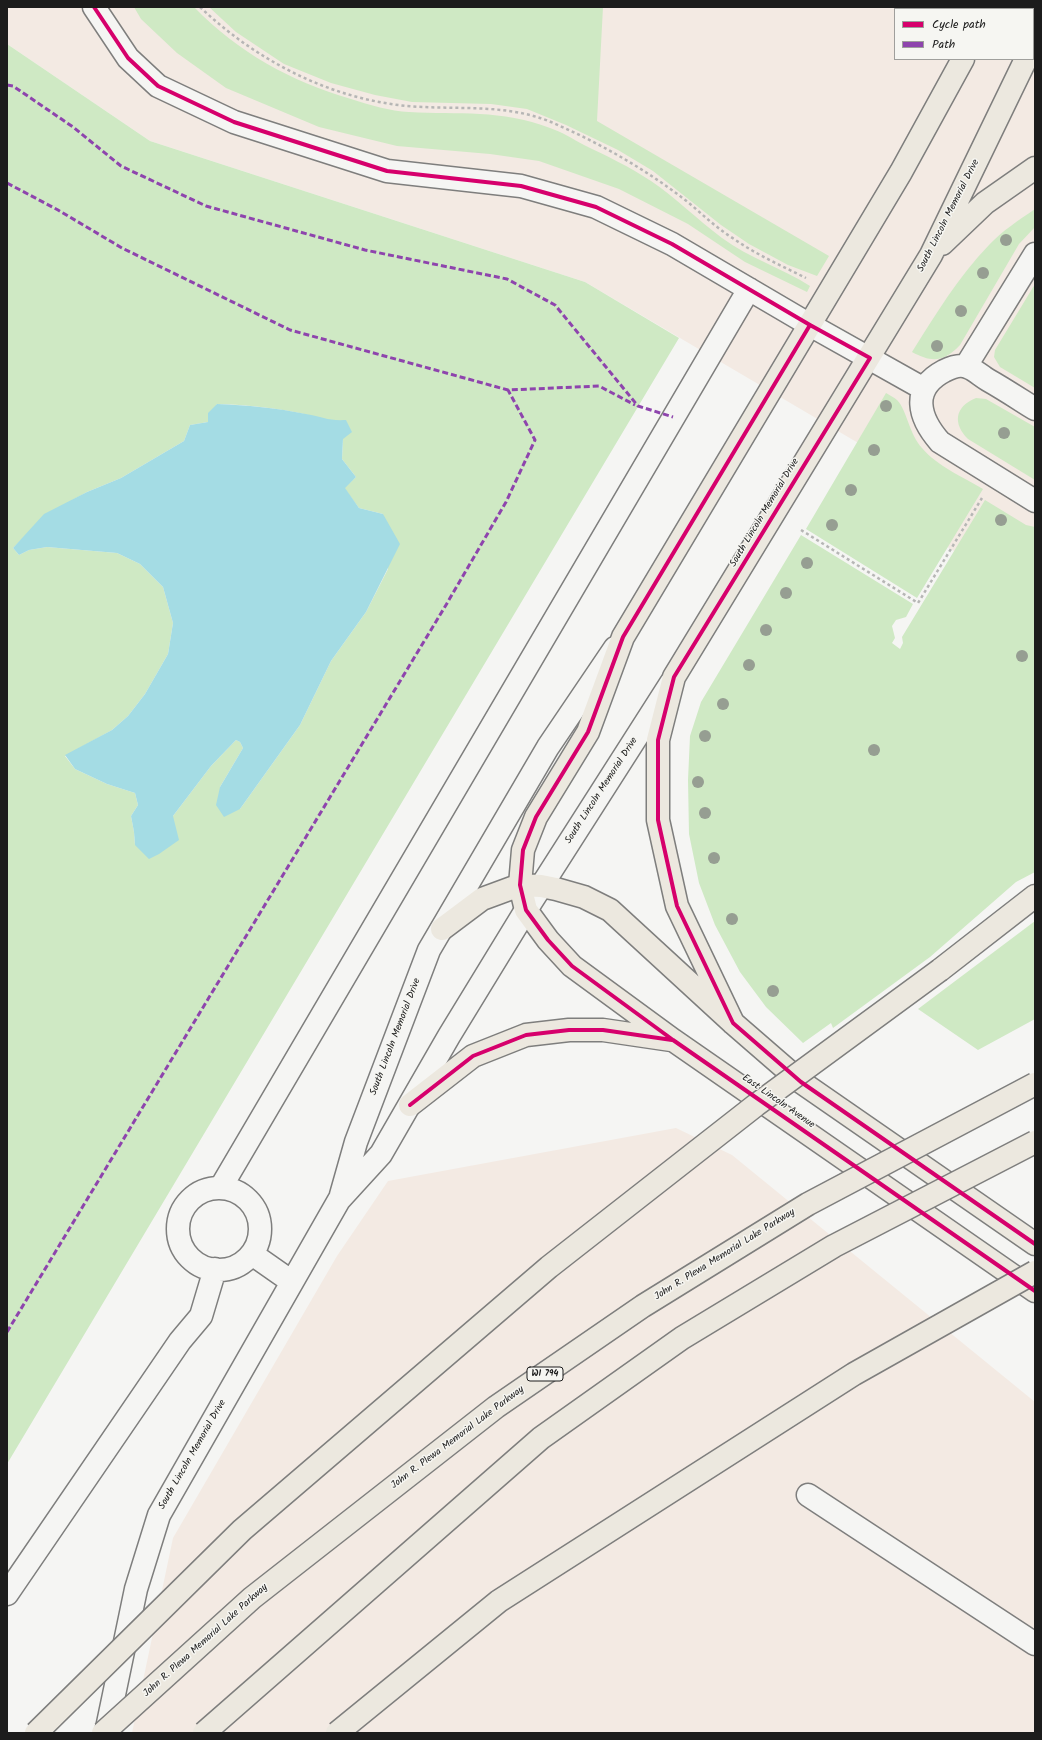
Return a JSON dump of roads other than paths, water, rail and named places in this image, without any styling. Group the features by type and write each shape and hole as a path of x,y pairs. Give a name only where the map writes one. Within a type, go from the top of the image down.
{"main road":[{"name":"South Lincoln Memorial Drive","path":"623,637 901,172 962,60"},
{"name":"South Lincoln Memorial Drive","path":"674,677 870,358 931,255 1026,60"},
{"path":"931,255 985,203 1035,168"},
{"path":"526,910 520,886 523,850 536,817 588,732 623,637"},
{"path":"674,677 658,740 658,820 677,906 733,1023"},
{"path":"442,929 482,899 520,886 541,886 584,897 610,910 733,1023 801,1082 1035,1244"},
{"path":"36,1733 242,1530 549,1267 756,1105 940,970 1035,896"},
{"name":"East Lincoln Avenue","path":"526,910 548,940 572,966 673,1040 1035,1291"},
{"path":"410,1105 473,1056 526,1035 569,1030 602,1030 673,1040"},
{"name":"John R. Plewa Memorial Lake Parkway","path":"103,1733 252,1598 496,1407 643,1306 808,1204 1035,1084"},
{"path":"204,1733 540,1438 682,1338 834,1246 1035,1142"},
{"path":"337,1733 498,1601 854,1374 1035,1272"}],"street":[{"path":"94,7 128,58 158,86 234,122 387,171 521,186 596,207 672,244 750,288 810,325 924,389"},
{"path":"966,366 1035,254"},
{"path":"221,1187 750,288"},
{"path":"1035,408 966,366 952,367 934,376 924,389 921,405 923,417 929,429 940,442 1035,501"},
{"name":"South Lincoln Memorial Drive","path":"339,1200 356,1142 429,950 548,747 623,637"},
{"name":"South Lincoln Memorial Drive","path":"106,1733 136,1589 159,1514 339,1200 381,1154 449,1036 526,910 674,677"},
{"path":"221,1187 234,1190 245,1196 259,1217 261,1230 258,1242 252,1254 242,1264 229,1269 215,1269 201,1266 190,1257 182,1246 178,1232 179,1218 185,1205 195,1196 207,1189 221,1187"},
{"path":"252,1254 292,1282"},
{"path":"7,1594 180,1341 201,1316 215,1269"},
{"path":"808,1495 1035,1644"}],"water":[{"path":"217,404 273,408 330,419 346,420 352,432 343,439 342,459 356,477 345,488 359,508 383,514 400,544 366,612 331,661 300,725 240,809 224,817 216,805 220,787 243,748 240,742 236,740 211,766 173,816 179,840 149,859 135,845 131,816 138,805 135,793 107,784 75,769 65,755 112,730 128,716 145,694 168,654 173,623 163,587 140,564 117,553 47,547 29,550 19,555 13,548 44,514 87,492 121,478 184,441 190,425 208,422 208,413"}]}
